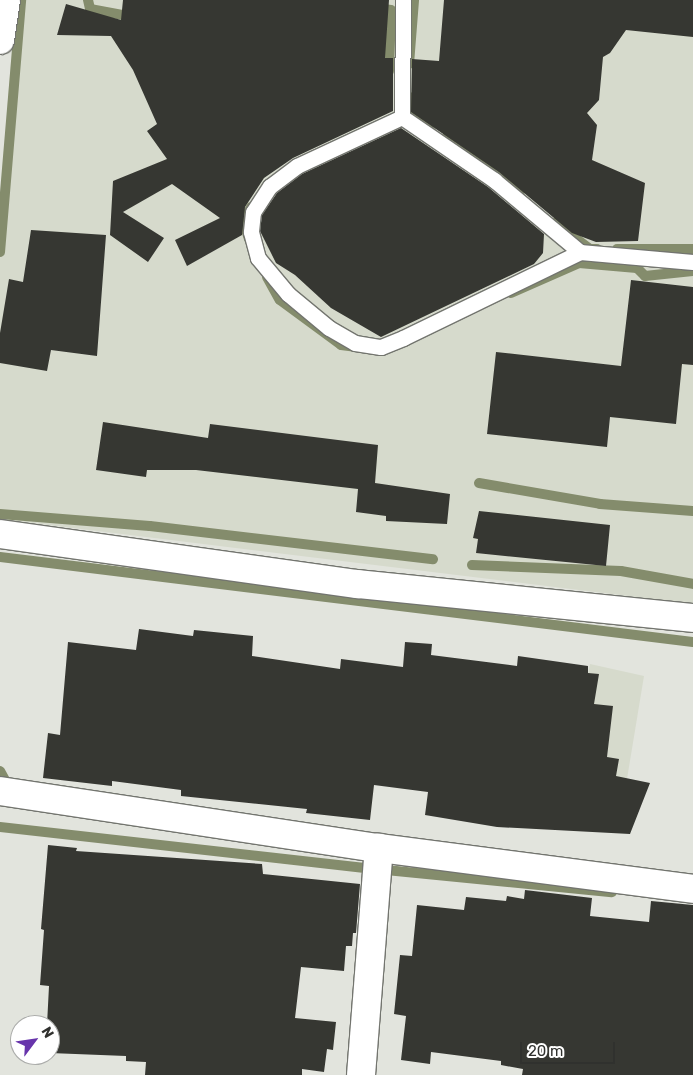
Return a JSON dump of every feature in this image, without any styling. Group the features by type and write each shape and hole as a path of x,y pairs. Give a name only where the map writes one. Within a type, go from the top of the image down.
{"street":[{"path":"0,40 6,0"},
{"path":"0,534 358,584 693,618"},
{"path":"0,790 379,848 693,889"},
{"path":"361,1075 379,848"}],"lane":[{"path":"402,117 404,0"},
{"path":"402,117 297,166 270,186 252,212 251,232 258,258 288,294 329,328 355,343 381,347 462,312 580,252 693,262"},
{"path":"402,117 494,180 580,252"}],"shaded area":[{"path":"16,0 693,0 693,604 0,519 0,200"},
{"path":"590,664 644,676 625,791 600,782 587,679"}],"building":[{"path":"123,0 389,0 385,58 393,58 393,111 293,158 264,178 245,207 242,235 187,266 175,240 220,218 172,184 123,212 164,238 148,262 110,235 113,181 167,159 147,131 157,124 133,70 111,36 57,35 66,4 121,20"},
{"path":"444,0 693,0 693,37 626,30 610,53 603,57 599,100 587,113 597,125 592,160 645,183 638,241 596,242 572,233 499,172 411,112 412,59 439,61"},
{"path":"401,128 488,187 544,234 543,253 534,264 381,337 331,308 295,275 276,263 260,231 262,215 277,193 302,174"},
{"path":"31,230 106,235 97,356 51,350 47,371 0,363 0,333 9,279 23,282"},
{"path":"631,280 693,287 693,365 682,364 676,424 610,417 607,447 487,434 496,352 621,366"},
{"path":"103,422 208,438 210,424 378,445 375,483 450,494 447,524 386,521 386,516 356,512 358,489 196,470 147,470 146,477 96,470"},
{"path":"479,511 610,525 606,566 476,553 478,539 473,538"},
{"path":"139,629 193,636 194,630 253,636 252,656 340,669 341,659 403,667 405,642 432,644 431,655 517,666 518,656 588,666 588,673 599,674 594,704 613,706 607,757 619,759 616,776 650,783 630,834 497,827 425,815 428,792 374,785 370,820 306,813 307,809 181,796 181,790 112,781 112,786 43,778 48,733 60,735 68,642 136,650"},
{"path":"48,845 77,848 76,851 262,864 263,874 360,884 356,933 353,933 352,946 346,946 344,971 301,967 295,1018 336,1022 333,1050 327,1049 324,1072 302,1069 302,1075 145,1075 146,1062 126,1061 126,1056 60,1053 60,1015 48,1015 49,986 40,985 44,930 41,929"},
{"path":"525,890 592,898 590,916 649,922 651,901 693,905 693,1075 522,1075 523,1069 501,1065 501,1061 431,1052 430,1064 401,1060 406,1016 394,1014 400,955 412,956 417,905 464,910 466,897 506,901 507,896 524,899"}],"waterway":[{"path":"0,252 21,0"},
{"path":"88,0 90,9 134,17"},
{"path":"409,64 414,0"},
{"path":"377,8 391,10 389,71"},
{"path":"408,96 408,107 430,131"},
{"path":"444,139 493,168 520,192"},
{"path":"249,239 243,221 251,207"},
{"path":"555,223 590,249 597,249"},
{"path":"617,249 693,249"},
{"path":"511,293 579,263 637,268 645,276 693,271"},
{"path":"267,277 280,300 341,345 357,347"},
{"path":"479,483 600,504 693,511"},
{"path":"0,514 150,526 433,559"},
{"path":"0,557 693,642"},
{"path":"472,565 621,571 693,584"},
{"path":"0,771 10,789"},
{"path":"0,827 365,868"},
{"path":"386,870 612,892"}]}
